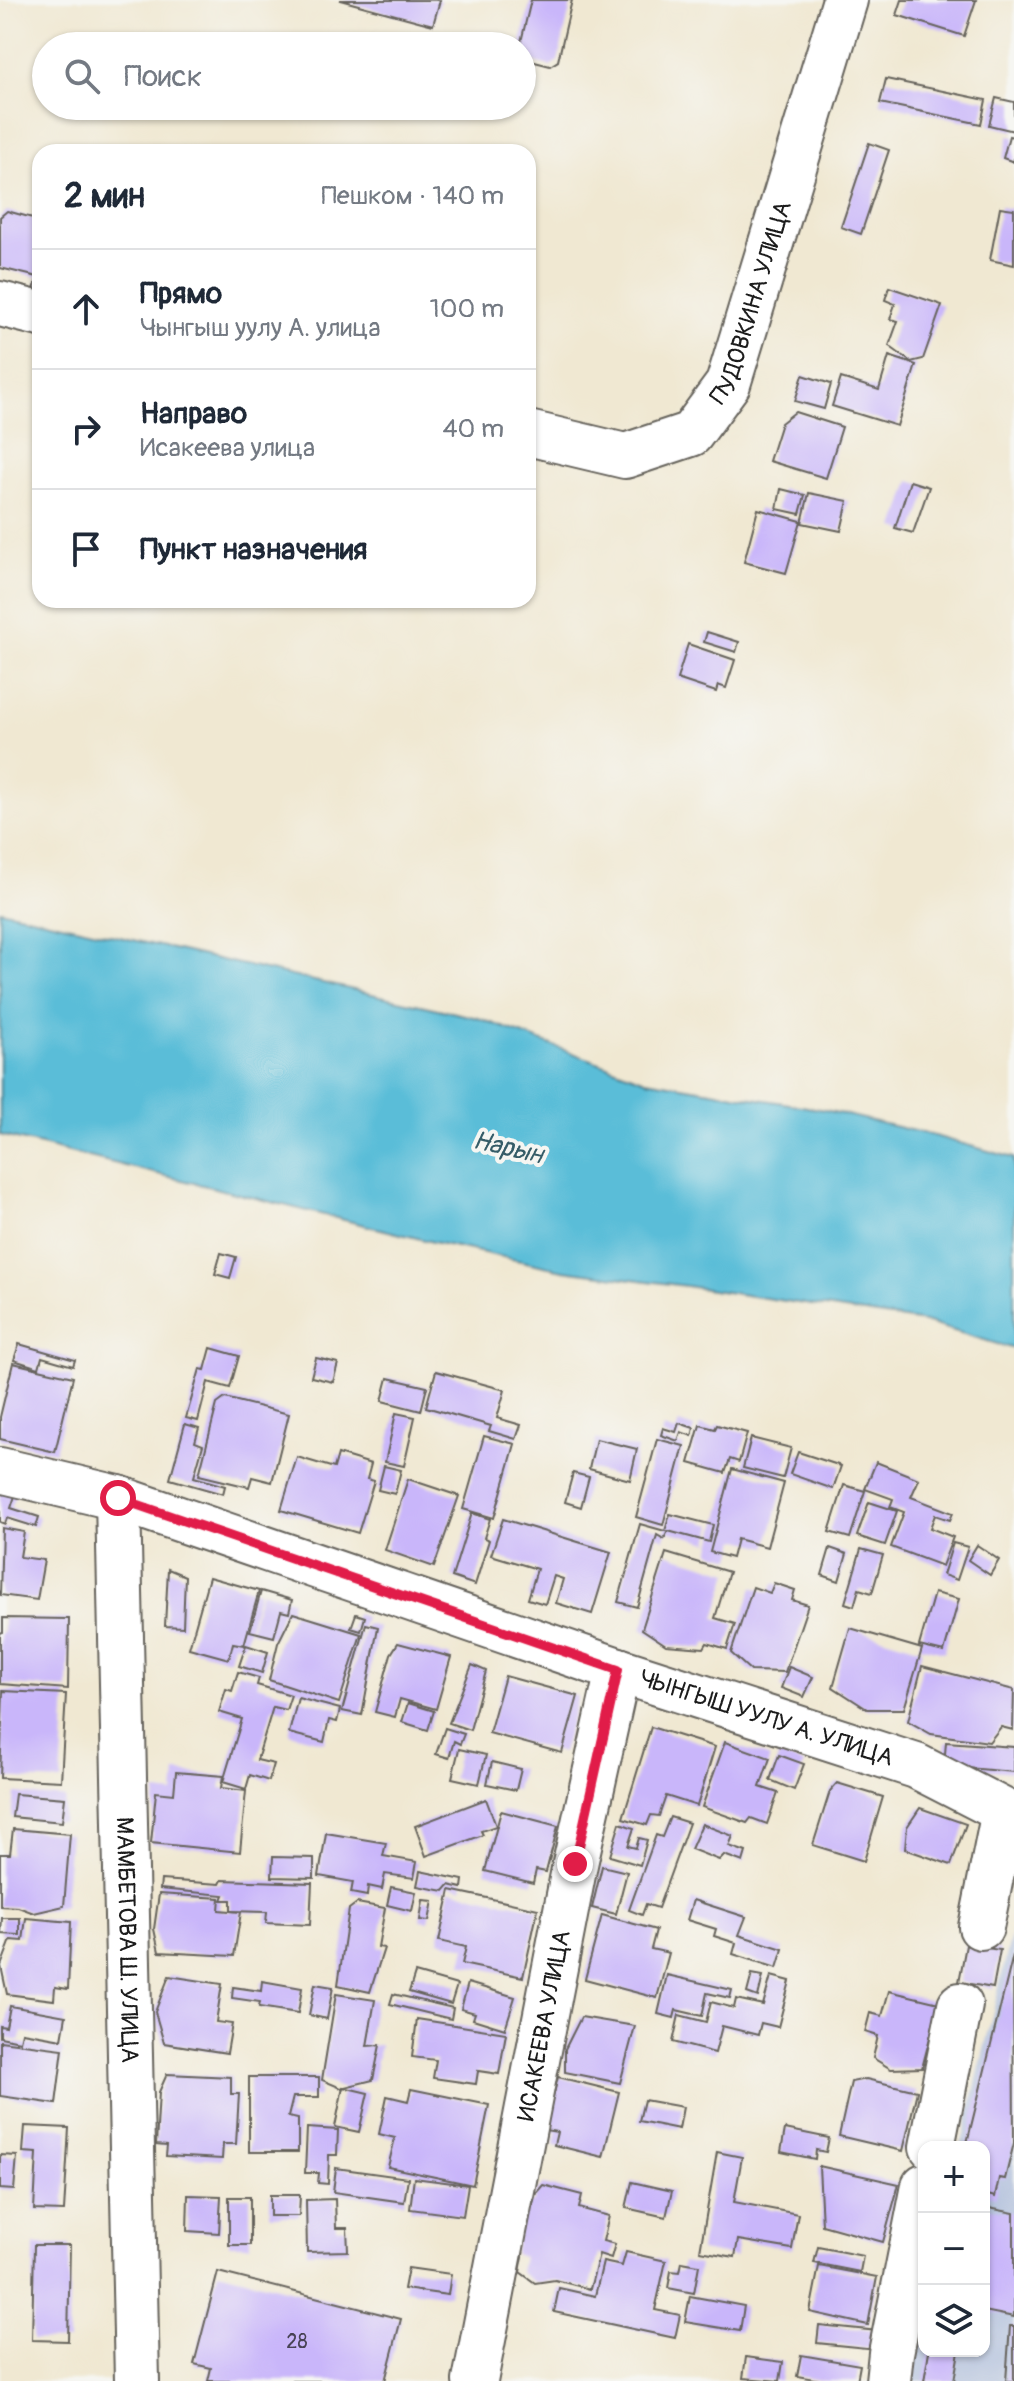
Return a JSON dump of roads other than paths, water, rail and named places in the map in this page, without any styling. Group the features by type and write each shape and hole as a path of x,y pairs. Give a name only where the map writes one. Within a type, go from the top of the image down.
{"street":[{"name":"ПУДОВКИНА УЛИЦА","path":"536,435 625,456 691,434 719,397 728,384 845,0"},
{"path":"0,304 32,312"},
{"name":"ЧЫНГЫШ УУЛУ А. УЛИЦА","path":"0,1470 118,1498 618,1670 916,1766 1004,1811 981,1927"},
{"name":"МАМБЕТОВА Ш. УЛИЦА","path":"118,1498 137,2381"},
{"name":"ИСАКЕЕВА УЛИЦА","path":"475,2381 575,1864 618,1670"},
{"path":"933,2141 960,2005"},
{"path":"888,2381 919,2213"}],"water":[{"name":"Нарын","path":"0,910 478,1018 646,1080 825,1110 1014,1158 1014,1349 924,1322 563,1270 433,1242 0,1135"}]}
